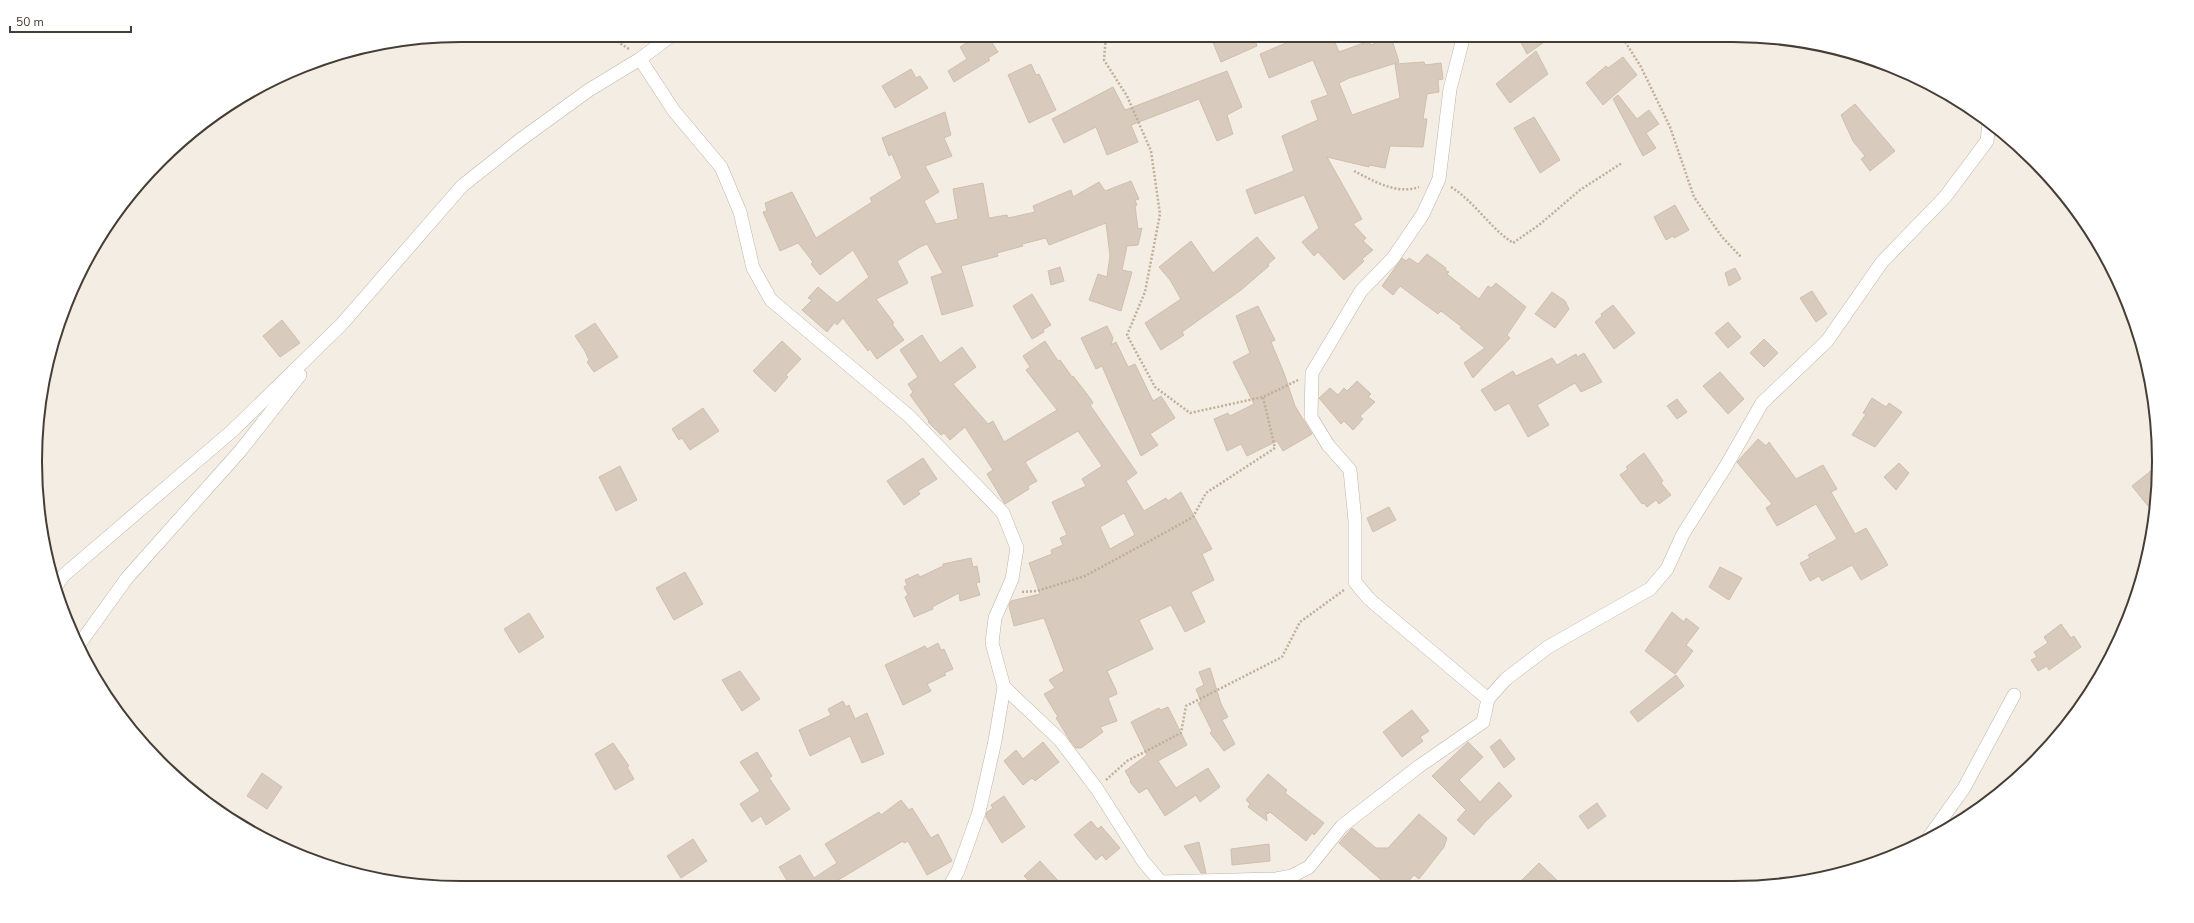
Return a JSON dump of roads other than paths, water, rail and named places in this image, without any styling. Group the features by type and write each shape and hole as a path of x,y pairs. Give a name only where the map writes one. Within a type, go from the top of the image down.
{"street":[{"path":"59,581 64,575 232,431 317,349 341,325 462,186 551,117 589,90 640,59 663,42"},
{"path":"1462,42 1450,89 1439,179 1423,214 1393,258 1361,290 1312,373 1311,417 1328,445 1350,470 1355,521 1355,582 1369,599 1488,698"},
{"path":"640,59 674,111 721,167 740,212 753,268 771,300 909,416 1003,513 1017,548 1012,579 995,618 992,643 1004,686 995,741 979,812 958,872 953,881"},
{"path":"1230,881 1276,879 1292,876 1309,867 1342,826 1418,767 1483,722 1488,698 1506,679 1548,647 1650,589 1667,569 1683,534 1726,466 1762,402 1827,341 1882,262 1945,197 1987,140 1988,129"},
{"path":"82,640 127,578 241,450 301,373 317,349"},
{"path":"1004,686 1060,740 1097,789 1143,861 1160,881"},
{"path":"1935,829 1964,788 2014,695"}]}
